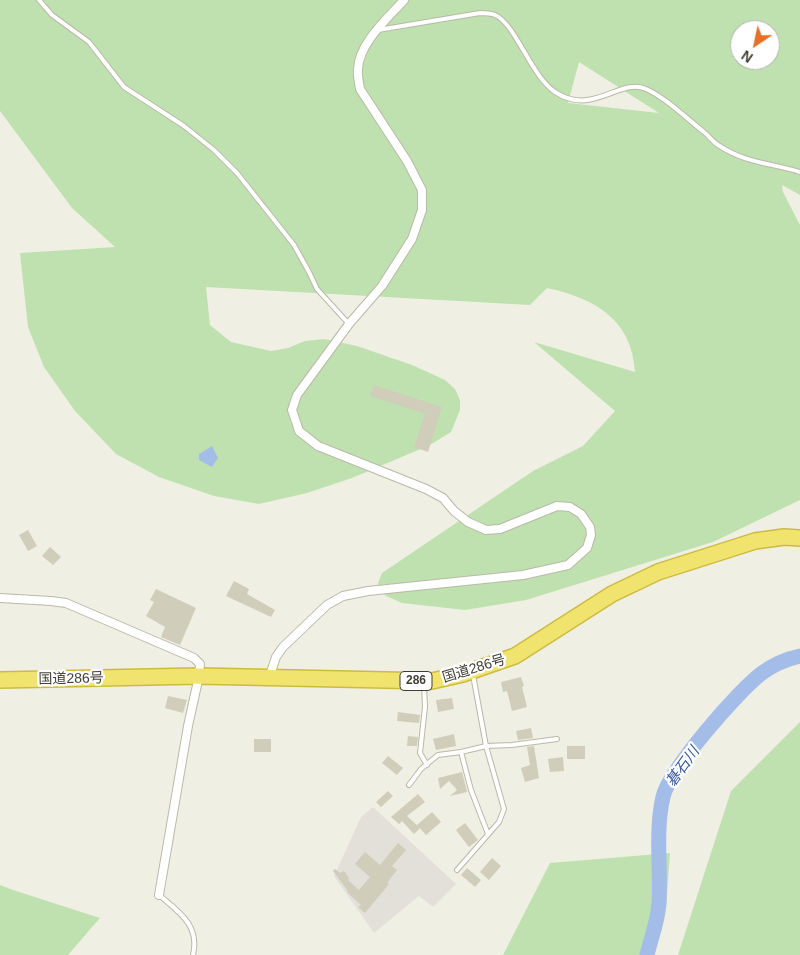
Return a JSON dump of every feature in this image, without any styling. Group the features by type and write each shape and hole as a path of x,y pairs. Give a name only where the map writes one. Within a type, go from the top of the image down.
{"highway":[{"name":"国道286号","path":"0,680 200,676 432,681 473,671 515,656 612,594 658,572 755,541 784,537 800,538"}],"street":[{"path":"270,678 276,658 283,647 327,605 343,596 377,590 523,574 568,564 587,548 591,535 590,527 581,514 570,507 557,506 500,529 486,530 468,522 454,511 443,498 426,489 318,446 299,431 294,418 292,410 297,395 349,324 382,286 412,239 422,210 422,190 407,161 360,89 358,67 363,51 376,30 404,0"},
{"path":"0,598 66,603 194,658 200,664 200,676 188,726 158,895"}],"lane":[{"path":"39,0 52,16 89,42 124,87 184,126 214,150 236,173 294,245 310,272 317,289 349,324"},
{"path":"376,30 480,13 496,15 502,20 537,74 555,92 571,100 582,100 598,99 625,88 636,87 646,89 667,101 716,144 732,154 748,160 800,172"},
{"path":"457,870 499,822 504,810 486,746 473,671"},
{"path":"424,681 425,707 420,753 427,765"},
{"path":"409,785 421,769 438,755 486,746 512,746 557,739"},
{"path":"461,752 471,790 488,834"},
{"path":"158,895 184,916 192,928 195,940 193,955"}],"shaded area":[{"path":"373,807 456,884 433,907 419,896 374,933 334,876 361,817"}],"green space":[{"path":"0,0 800,0 800,195 782,185 783,192 800,225 800,500 713,542 526,600 465,610 402,603 386,596 378,589 382,573 533,471 583,446 615,411 534,342 635,372 627,338 618,325 608,314 595,305 564,292 547,288 530,305 206,287 210,325 231,342 271,351 288,348 305,341 324,339 357,346 412,365 445,380 455,389 460,400 460,410 451,432 430,445 352,478 307,493 259,504 214,496 159,477 116,454 75,411 44,367 28,327 20,253 115,247 72,208 0,111","holes":["579,62 659,113 568,103"]},
{"path":"800,722 800,955 678,955 731,791"},
{"path":"670,853 666,908 648,955 503,955 550,863"},
{"path":"0,885 100,918 68,955 0,955"}],"water":[{"path":"212,446 218,458 212,467 199,460 199,454"}],"building":[{"path":"374,385 442,407 428,452 414,447 425,414 370,396"},
{"path":"28,530 37,546 28,551 19,535"},
{"path":"50,547 61,557 53,565 42,556"},
{"path":"234,581 249,589 247,594 275,610 271,617 226,596"},
{"path":"156,589 196,608 180,645 161,637 165,627 146,616 154,602 150,600"},
{"path":"521,677 527,707 512,711 507,691 503,692 501,682"},
{"path":"168,696 187,700 183,713 165,708"},
{"path":"452,698 454,709 438,712 436,700"},
{"path":"398,712 420,715 419,723 397,721"},
{"path":"531,728 533,738 518,740 516,731"},
{"path":"454,734 456,746 436,750 433,739"},
{"path":"408,736 418,737 417,746 407,746"},
{"path":"254,739 271,739 271,752 254,752"},
{"path":"534,746 539,778 525,782 521,768 530,765 527,747"},
{"path":"567,746 585,746 585,759 567,759"},
{"path":"388,756 403,768 397,775 382,763"},
{"path":"563,757 564,771 550,772 548,759"},
{"path":"462,772 467,792 450,796 457,790 449,781 440,789 438,778"},
{"path":"388,791 393,796 381,807 376,802"},
{"path":"418,794 425,802 407,816 420,828 414,834 402,821 399,824 391,817"},
{"path":"432,812 441,822 426,835 417,825"},
{"path":"465,823 478,840 469,847 456,830"},
{"path":"398,843 406,850 392,866 397,870 387,883 389,884 365,913 358,907 361,905 347,892 333,871 335,869 340,873 344,871 349,878 348,880 359,890 370,877 355,864 365,852 380,865"},
{"path":"492,858 501,866 489,880 480,872"},
{"path":"467,868 481,880 475,887 461,875"}],"waterway":[{"name":"碁石川","path":"647,955 658,910 659,823 663,797 668,785 706,731 751,682 776,664 800,656"}]}
